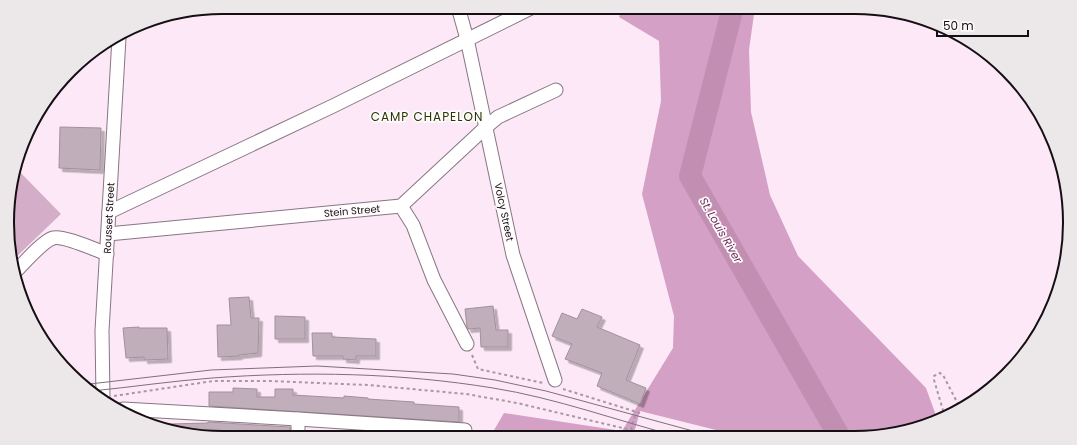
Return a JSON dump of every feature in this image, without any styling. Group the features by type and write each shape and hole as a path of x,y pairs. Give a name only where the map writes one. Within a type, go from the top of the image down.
{"street":[{"name":"Volcy Street","path":"460,14 467,39 513,254 549,382"},
{"path":"109,212 332,106 518,14"},
{"name":"Rousset Street","path":"105,394 102,331 119,42"},
{"path":"467,344 434,280 413,225 401,206 498,117 556,90"},
{"name":"Stein Street","path":"108,234 401,206"},
{"path":"19,268 46,242 53,238 62,237 107,254"},
{"path":"131,409 465,430"},
{"path":"298,419 298,431"}],"path":[{"path":"467,344 478,369 549,382 557,387 640,413"},
{"path":"943,411 934,380 934,376 937,374 940,373 943,375 958,404"},
{"path":"109,397 212,381 270,381 368,385 466,394 510,401 635,431"},
{"path":"631,430 636,412"}],"shaded area":[{"path":"620,14 754,14 749,50 751,112 770,195 798,256 926,388 936,414 908,424 868,431 720,431 640,411 635,431 622,431 673,348 674,316 642,194 661,101 659,41 619,17"},
{"path":"20,172 61,214 17,256 14,236 14,209"},
{"path":"504,413 622,431 494,431"}],"building":[{"path":"60,127 101,128 100,170 59,168"},
{"path":"249,297 251,318 259,318 258,353 218,357 217,325 231,325 229,298"},
{"path":"493,306 496,330 508,330 508,347 481,347 480,328 468,329 467,327 465,309"},
{"path":"582,309 602,317 597,327 640,345 626,380 646,388 640,404 597,386 602,373 565,359 572,344 552,336 562,313 577,319"},
{"path":"275,316 305,317 305,339 275,339"},
{"path":"123,328 167,328 168,359 144,360 144,357 126,358"},
{"path":"312,333 332,333 332,337 376,339 376,356 356,356 356,360 343,359 343,356 313,356"},
{"path":"233,388 257,389 257,397 275,397 275,389 293,389 293,395 344,398 344,396 414,402 414,404 459,407 459,422 209,406 209,392 233,392"},
{"path":"208,423 290,427 290,431 209,431 169,424"}],"waterway":[{"name":"St. Louis River","path":"731,14 690,176 836,431"}],"tram line":[{"path":"91,384 211,370 317,366 453,374 495,380 546,391 693,431"},
{"path":"99,390 197,379 283,374 388,376 458,383 517,392 657,431"}],"district":[{"name":"CAMP CHAPELON","path":"427,116"}]}
